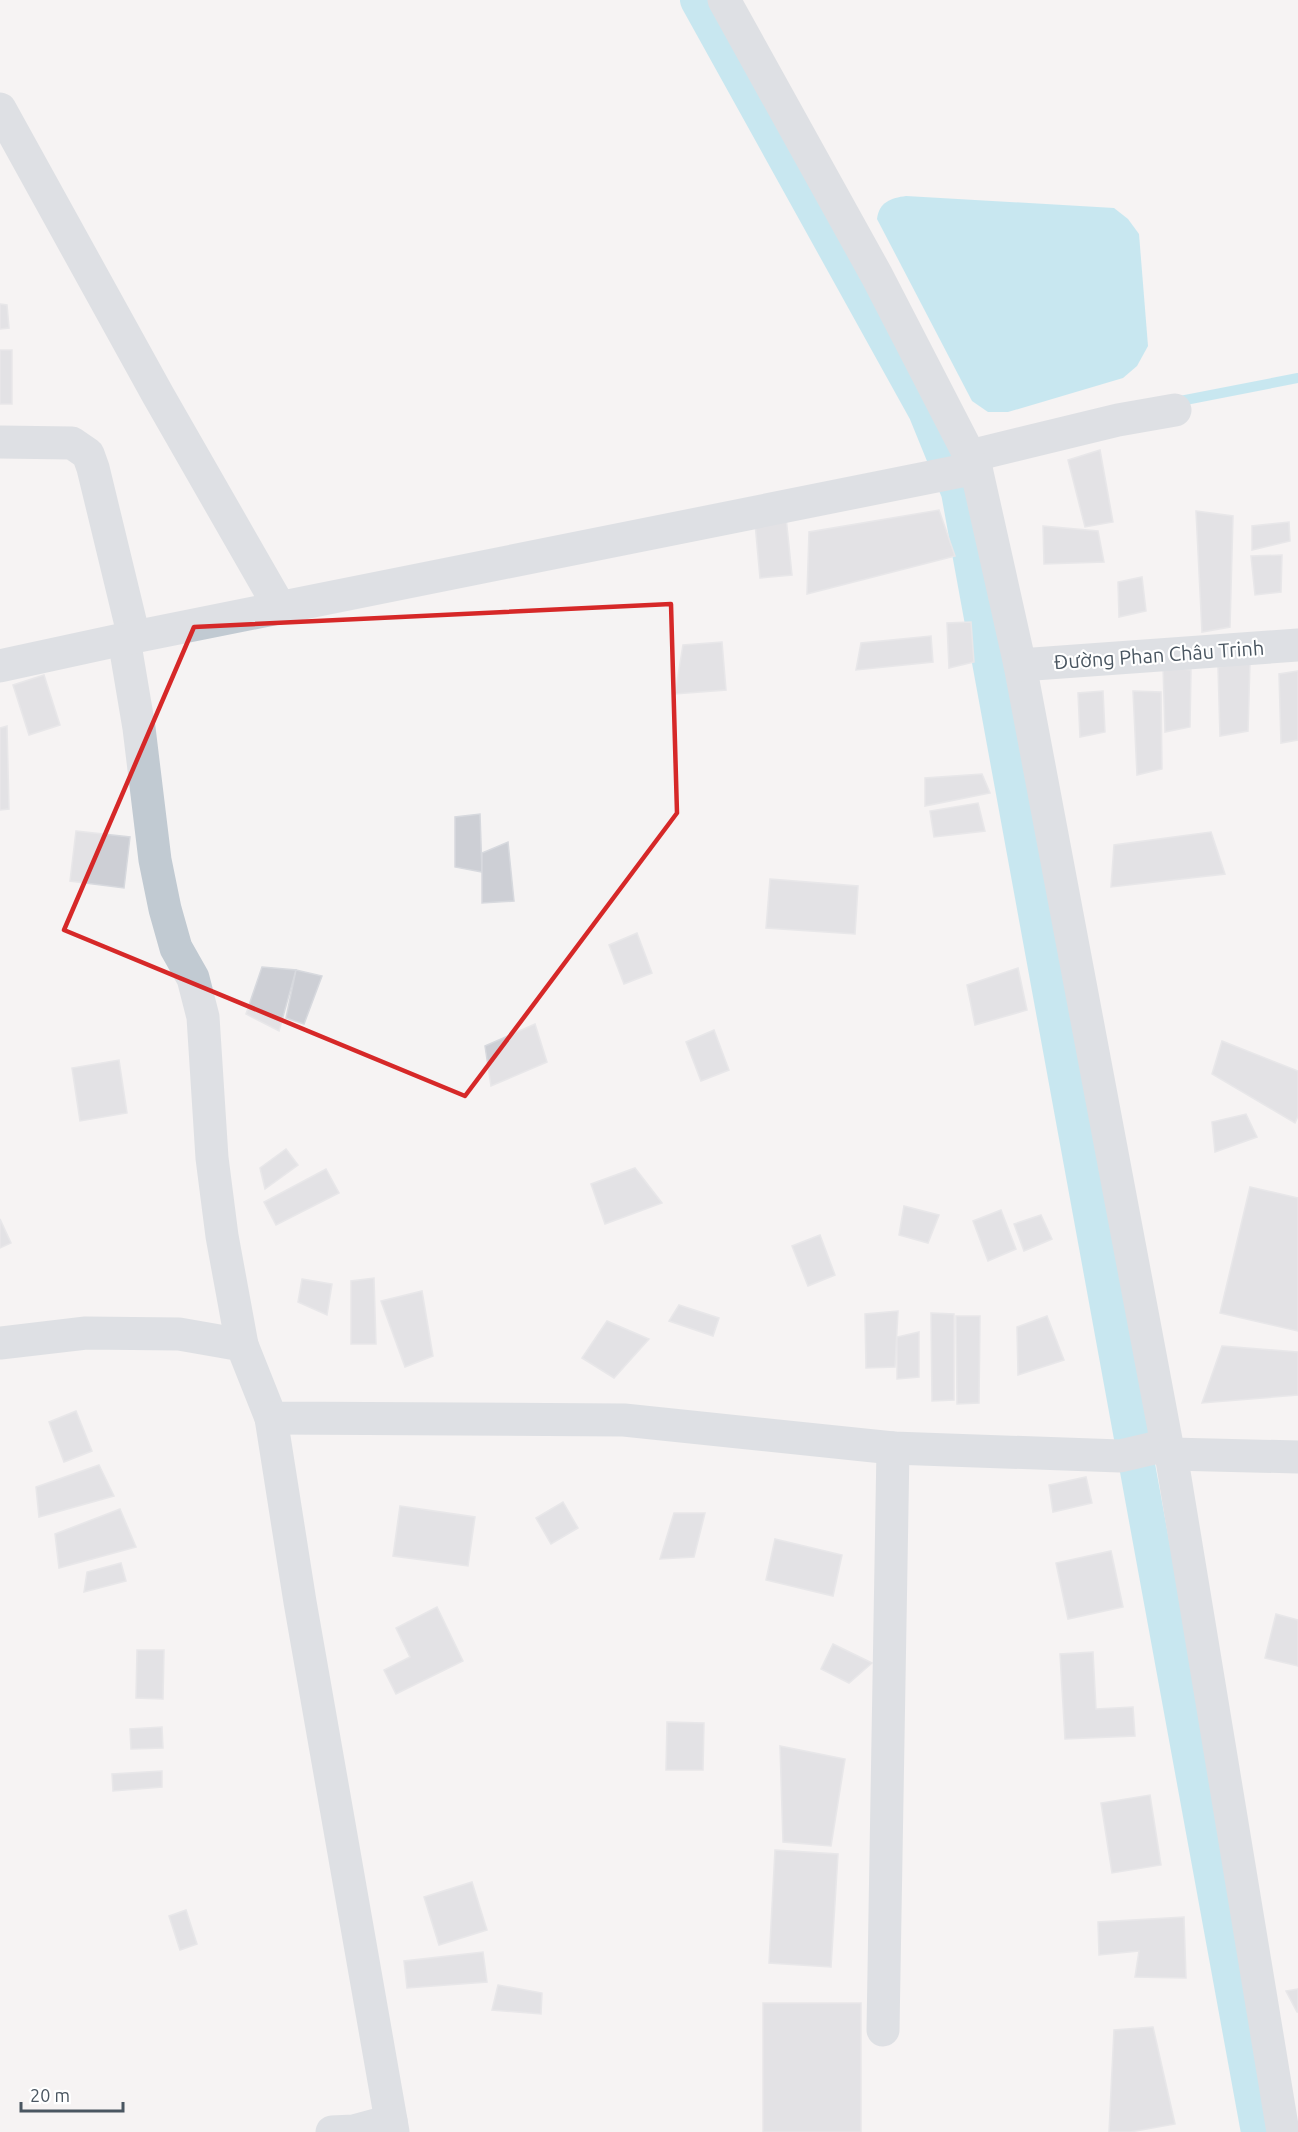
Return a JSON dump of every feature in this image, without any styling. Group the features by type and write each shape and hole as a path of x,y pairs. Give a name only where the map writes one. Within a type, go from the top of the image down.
{"street":[{"path":"724,0 877,276 973,462 1020,665 1169,1450 1283,2132"},
{"path":"0,109 158,395 280,608"},
{"path":"0,666 916,480 1118,420 1175,410"},
{"path":"0,442 72,443 88,454 93,468 129,638 155,860 176,948 193,978 203,1017 212,1158 222,1236 242,1345 271,1418 300,1602 392,2126 332,2132"},
{"name":"Đường Phan Châu Trinh","path":"1020,665 1298,645"},
{"path":"0,1343 86,1333 179,1334 242,1345"},
{"path":"271,1418 624,1420 893,1448 1120,1456 1169,1450 1298,1457"},
{"path":"883,2030 893,1448"}],"highlighted area":[{"path":"671,604 677,813 465,1096 64,930 194,627"}],"water":[{"path":"906,196 1114,208 1128,219 1139,234 1148,346 1137,366 1123,378 1008,412 988,412 972,401 877,219 883,205 895,198"}],"building":[{"path":"0,304 7,305 9,328 0,329"},
{"path":"0,350 12,350 12,404 0,404"},
{"path":"1100,450 1113,522 1085,527 1068,460"},
{"path":"939,510 955,556 807,594 809,532"},
{"path":"1196,511 1233,516 1230,627 1202,632"},
{"path":"786,517 792,575 760,578 755,523"},
{"path":"1289,522 1290,541 1252,550 1252,526"},
{"path":"1043,526 1098,531 1104,562 1044,564"},
{"path":"1282,555 1281,592 1255,595 1251,556"},
{"path":"1142,577 1146,611 1119,617 1118,582"},
{"path":"971,622 974,662 949,668 947,623"},
{"path":"931,636 933,662 856,670 861,643"},
{"path":"722,642 726,690 675,694 683,645"},
{"path":"1250,662 1248,731 1220,736 1218,667"},
{"path":"1163,666 1191,670 1190,727 1165,732"},
{"path":"1298,671 1298,740 1281,743 1279,674"},
{"path":"44,675 60,725 29,735 13,685"},
{"path":"1103,691 1105,732 1080,737 1078,693"},
{"path":"1133,691 1161,692 1162,769 1137,775"},
{"path":"7,726 9,809 0,810 0,728"},
{"path":"982,774 990,793 925,806 925,778"},
{"path":"978,803 985,831 934,837 930,811"},
{"path":"480,814 482,872 455,867 455,817"},
{"path":"76,831 130,837 124,888 70,881"},
{"path":"1211,832 1225,874 1111,887 1114,845"},
{"path":"508,842 514,901 482,903 482,853"},
{"path":"770,879 858,886 855,934 766,928"},
{"path":"637,933 652,973 624,984 609,945"},
{"path":"262,967 296,970 279,1031 246,1014"},
{"path":"1018,968 1027,1010 975,1025 967,985"},
{"path":"296,970 322,976 304,1024 286,1018"},
{"path":"535,1024 547,1062 491,1086 485,1046"},
{"path":"714,1030 729,1070 701,1081 686,1042"},
{"path":"1222,1041 1298,1071 1298,1116 1295,1123 1212,1074"},
{"path":"119,1060 127,1113 80,1121 72,1068"},
{"path":"1246,1114 1257,1137 1215,1152 1212,1122"},
{"path":"286,1149 298,1165 265,1189 260,1168"},
{"path":"635,1168 662,1203 605,1224 591,1184"},
{"path":"326,1169 339,1193 276,1225 264,1202"},
{"path":"1250,1187 1298,1198 1298,1331 1220,1313"},
{"path":"904,1206 939,1215 928,1243 899,1235"},
{"path":"1001,1210 1016,1249 988,1261 973,1221"},
{"path":"1041,1215 1052,1239 1024,1251 1014,1224"},
{"path":"0,1219 11,1243 0,1248"},
{"path":"820,1235 835,1275 808,1286 792,1246"},
{"path":"374,1278 376,1344 351,1344 351,1281"},
{"path":"302,1279 332,1284 327,1315 298,1302"},
{"path":"422,1291 433,1356 405,1367 381,1301"},
{"path":"679,1305 719,1318 713,1336 669,1321"},
{"path":"898,1311 895,1367 866,1368 865,1314"},
{"path":"931,1313 954,1314 954,1400 932,1401"},
{"path":"956,1316 980,1316 979,1403 957,1404"},
{"path":"1047,1316 1064,1360 1018,1375 1017,1327"},
{"path":"607,1321 649,1339 614,1378 582,1358"},
{"path":"919,1332 919,1377 897,1379 897,1337"},
{"path":"1222,1346 1298,1352 1298,1395 1202,1403"},
{"path":"76,1411 92,1451 64,1462 49,1422"},
{"path":"99,1465 114,1496 39,1517 36,1487"},
{"path":"1086,1477 1092,1503 1053,1512 1049,1485"},
{"path":"563,1502 578,1528 551,1544 536,1518"},
{"path":"400,1506 475,1517 468,1566 393,1556"},
{"path":"120,1509 136,1547 59,1568 55,1534"},
{"path":"674,1513 705,1513 694,1557 660,1559"},
{"path":"775,1539 842,1555 833,1596 766,1580"},
{"path":"1111,1551 1123,1607 1068,1619 1056,1563"},
{"path":"121,1563 126,1581 84,1592 87,1572"},
{"path":"437,1607 463,1661 396,1694 384,1670 410,1657 396,1628"},
{"path":"1276,1614 1298,1620 1298,1666 1265,1658"},
{"path":"833,1644 872,1663 849,1683 821,1669"},
{"path":"137,1650 164,1650 163,1699 136,1698"},
{"path":"1093,1652 1096,1709 1133,1707 1135,1736 1065,1739 1060,1654"},
{"path":"667,1722 704,1723 703,1770 666,1770"},
{"path":"162,1727 163,1748 131,1749 130,1729"},
{"path":"780,1746 845,1759 831,1846 783,1842"},
{"path":"162,1771 162,1787 113,1791 112,1774"},
{"path":"1150,1795 1161,1865 1112,1873 1101,1803"},
{"path":"775,1850 838,1854 831,1967 769,1963"},
{"path":"472,1882 487,1930 439,1945 424,1897"},
{"path":"186,1910 197,1944 180,1950 169,1916"},
{"path":"1184,1917 1186,1978 1135,1977 1139,1951 1099,1955 1098,1922"},
{"path":"483,1952 487,1982 407,1988 404,1961"},
{"path":"498,1985 542,1993 541,2014 492,2010"},
{"path":"1298,1989 1298,2012 1297,2012 1286,1991"},
{"path":"763,2003 861,2003 861,2132 763,2132"},
{"path":"1153,2027 1175,2124 1130,2132 1109,2132 1114,2030"}],"waterway":[{"path":"698,0 926,411 959,492 1259,2132"},
{"path":"1175,402 1298,378"},
{"path":"941,447 954,444"}]}
